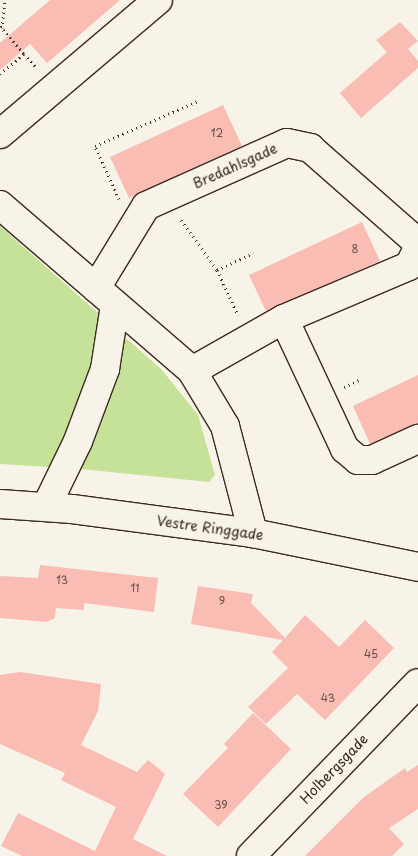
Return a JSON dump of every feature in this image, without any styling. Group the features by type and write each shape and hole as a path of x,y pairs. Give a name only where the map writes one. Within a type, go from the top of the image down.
{"street":[{"path":"0,134 158,0"},
{"name":"Bredahlsgade","path":"46,507 78,441 105,369 106,297 132,229 146,206 287,143 310,148 418,243"},
{"path":"0,205 192,371 225,426 254,533"},
{"path":"192,371 284,319 409,266 418,248"},
{"path":"284,319 345,449 358,460 372,460 418,439"},
{"name":"Vestre Ringgade","path":"0,504 46,507 254,533 418,567"},
{"name":"Holbergsgade","path":"251,856 418,683"}],"path":[{"path":"5,0 1,27 24,54"},
{"path":"132,229 95,146 198,101"},
{"path":"162,199 201,244 217,270 251,337"},
{"path":"217,270 253,253"}],"green space":[{"path":"0,226 162,370 198,415 215,475 209,482 81,469 0,464"}],"building":[{"path":"50,0 120,0 47,63 30,44 0,70 0,43"},
{"path":"400,22 418,41 408,49 418,61 418,68 361,118 340,93 387,52 376,40"},
{"path":"223,105 242,146 129,198 110,157"},
{"path":"362,222 380,261 266,311 249,275"},
{"path":"418,375 418,424 370,444 353,406"},
{"path":"40,565 158,578 154,612 84,603 84,610 56,608 55,618 47,622 0,618 0,576 38,578"},
{"path":"198,586 253,594 251,603 285,638 305,615 339,647 365,620 394,648 325,720 297,694 266,724 248,707 288,668 272,652 283,640 191,624"},
{"path":"20,672 101,684 98,711 81,745 137,772 148,760 165,774 133,839 167,856 22,856 1,846 18,813 95,851 116,807 61,780 65,773 0,744 0,675"},
{"path":"253,713 291,749 218,827 183,794 228,748 224,744"},
{"path":"418,765 418,809 389,828 404,844 392,856 305,856 364,797 405,768 407,772"}]}
